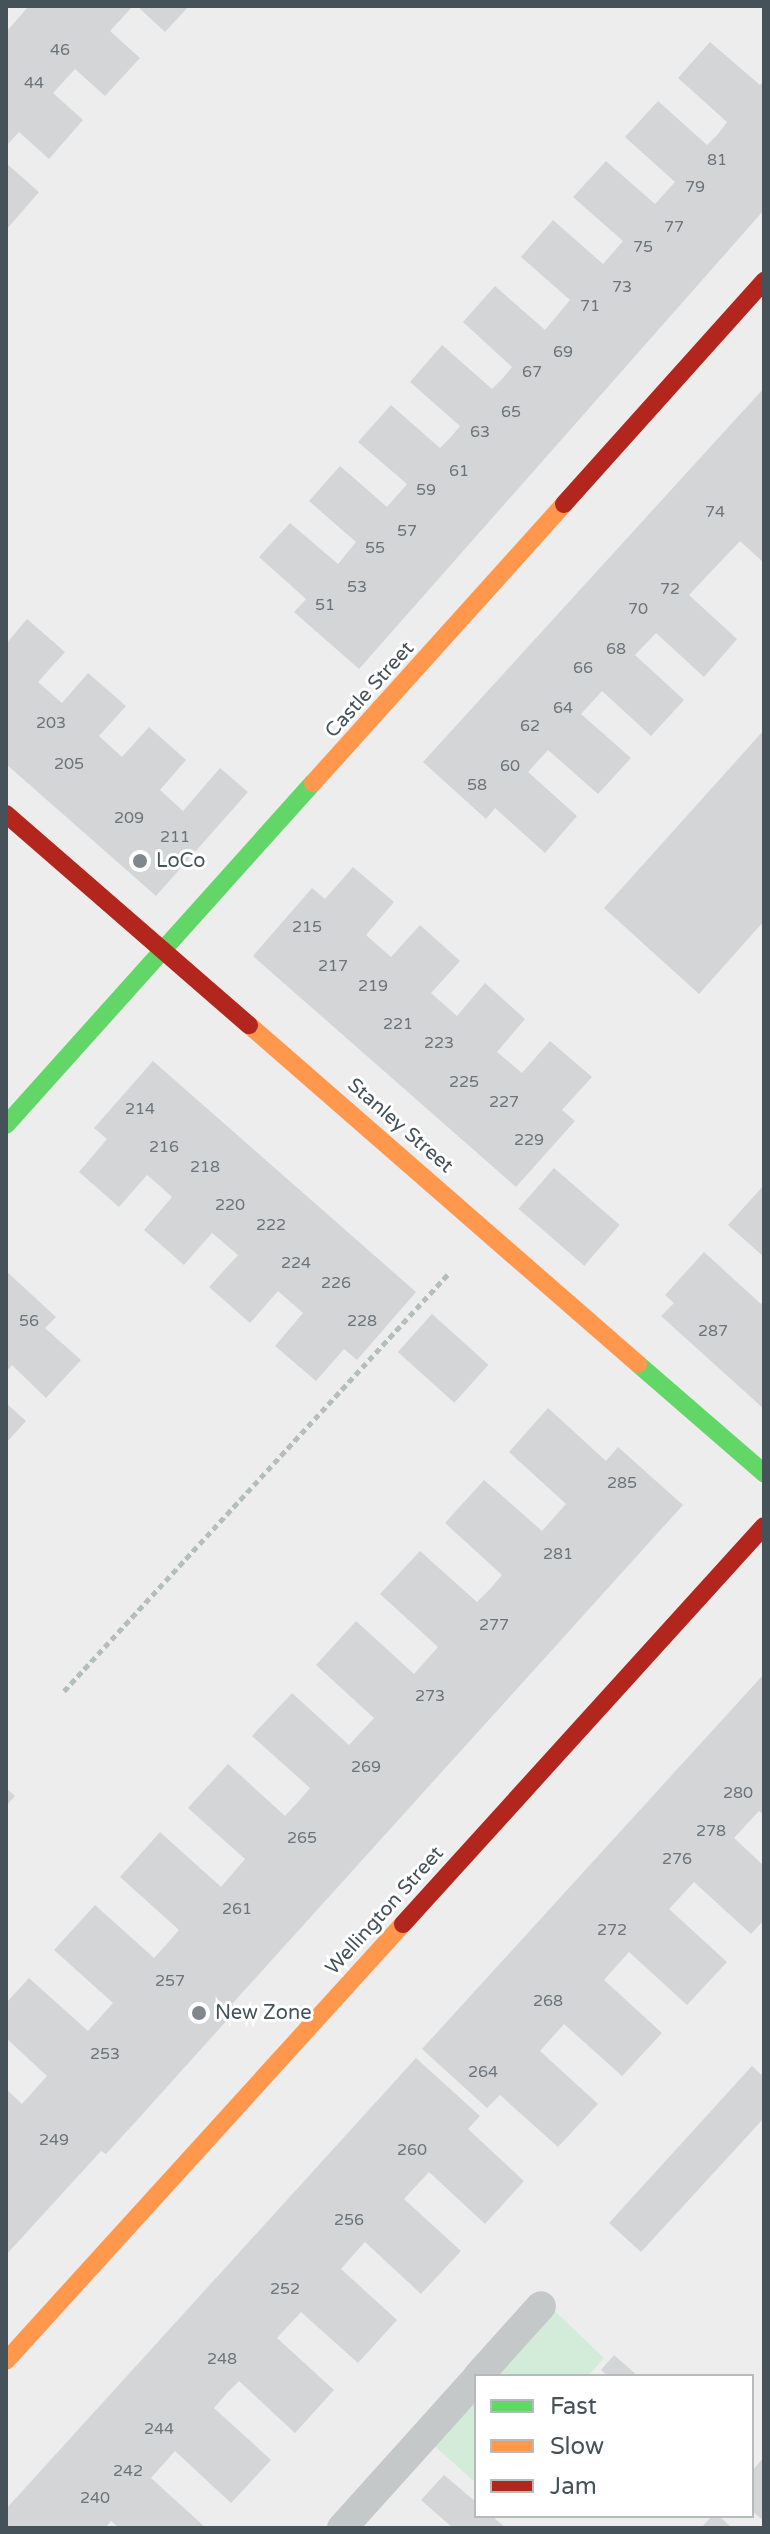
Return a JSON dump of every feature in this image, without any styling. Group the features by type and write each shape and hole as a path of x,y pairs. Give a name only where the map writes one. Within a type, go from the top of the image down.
{"street":[{"name":"Castle Street","path":"6,1125 764,281"},
{"name":"Stanley Street","path":"6,814 764,1473"},
{"name":"Wellington Street","path":"6,2361 764,1526"}],"lane":[{"path":"480,2374 541,2306"},
{"path":"342,2528 474,2380"}],"path":[{"path":"64,1691 487,1231"}],"green space":[{"path":"555,2311 604,2358 590,2374 496,2374"},
{"path":"474,2397 474,2481 431,2443"}],"building":[{"path":"29,6 133,6 110,31 140,58 105,96 75,69 53,93 83,120 49,159 19,132 6,146 6,32"},
{"path":"137,6 189,6 165,32"},
{"path":"710,42 760,85 764,80 764,210 359,669 294,612 306,599 259,557 290,523 338,564 356,542 309,501 340,466 387,507 407,484 358,442 391,405 440,448 451,437 460,426 410,382 442,345 492,389 503,378 512,367 463,322 495,286 545,330 570,300 521,257 553,220 603,264 623,241 573,197 606,161 655,204 675,182 625,137 658,101 707,145 718,134 727,122 678,78"},
{"path":"6,163 39,192 6,230"},
{"path":"764,388 764,563 740,541 689,595 737,639 704,677 656,633 635,655 684,700 651,736 602,691 581,714 631,758 598,794 548,750 528,772 577,816 545,853 495,808 486,819 423,762"},
{"path":"27,619 65,652 38,682 62,703 88,673 126,706 99,736 122,757 149,727 186,760 160,790 183,811 220,768 248,792 156,896 6,764 6,644"},
{"path":"764,730 764,921 699,994 604,908"},
{"path":"353,867 394,902 366,935 391,957 420,925 460,961 431,993 457,1016 485,983 525,1019 497,1052 522,1073 550,1041 592,1077 562,1110 575,1121 516,1187 253,956 312,888 325,899"},
{"path":"153,1061 416,1292 357,1360 344,1349 316,1381 275,1346 303,1313 278,1291 250,1323 209,1287 238,1255 212,1233 184,1265 144,1230 172,1197 160,1186 147,1175 119,1207 79,1172 107,1139 94,1128"},
{"path":"554,1168 620,1225 584,1266 519,1209"},
{"path":"764,1185 764,1257 728,1225"},
{"path":"704,1252 761,1304 764,1300 764,1409 661,1316 674,1303 665,1295"},
{"path":"6,1271 56,1317 45,1328 81,1360 46,1398 12,1365 6,1372"},
{"path":"432,1314 488,1365 454,1403 398,1352"},
{"path":"6,1403 26,1421 6,1443"},
{"path":"548,1408 606,1461 618,1447 683,1505 232,2004 237,2009 139,2118 106,2154 101,2151 6,2255 6,2089 22,2104 47,2076 6,2038 6,2003 29,1978 88,2031 113,2003 54,1950 95,1905 154,1958 166,1945 179,1930 120,1877 160,1832 221,1887 245,1859 188,1808 228,1764 285,1816 298,1802 310,1788 252,1736 292,1693 349,1745 374,1718 316,1665 356,1621 414,1674 438,1647 380,1594 420,1551 477,1602 490,1589 502,1575 445,1523 484,1480 542,1531 566,1504 509,1452"},
{"path":"764,1674 764,1815 759,1811 734,1838 764,1866 764,1920 751,1934 694,1882 669,1909 727,1962 687,2005 629,1952 604,1980 662,2033 622,2076 564,2024 540,2051 598,2104 558,2147 500,2095 487,2108 422,2049"},
{"path":"6,1788 15,1796 6,1806"},
{"path":"416,2058 480,2116 468,2129 524,2181 485,2224 429,2172 404,2199 461,2251 421,2294 365,2242 353,2255 341,2269 397,2320 358,2363 301,2312 277,2338 334,2390 295,2433 239,2381 214,2408 271,2460 231,2503 175,2451 151,2478 206,2528 119,2528 111,2521 105,2528 6,2528 6,2509"},
{"path":"752,2066 764,2077 764,2118 641,2252 609,2223"},
{"path":"614,2355 636,2374 606,2374 601,2370"},
{"path":"764,2457 764,2521 754,2513 754,2469"},
{"path":"444,2475 474,2500 474,2518 494,2518 506,2528 453,2528 421,2500"},
{"path":"710,2518 721,2518 732,2528 701,2528"}],"traffic: fast":[{"path":"6,1125 313,783"},
{"path":"638,1364 764,1473"}],"traffic: slow":[{"path":"313,783 564,504"},
{"path":"249,1025 638,1364"},
{"path":"6,2361 403,1924"}],"traffic: jam":[{"path":"564,504 764,281"},
{"path":"6,814 249,1025"},
{"path":"403,1924 764,1526"}],"place":[{"name":"LoCo","path":"140,861"},
{"name":"New Zone","path":"199,2013"}]}
